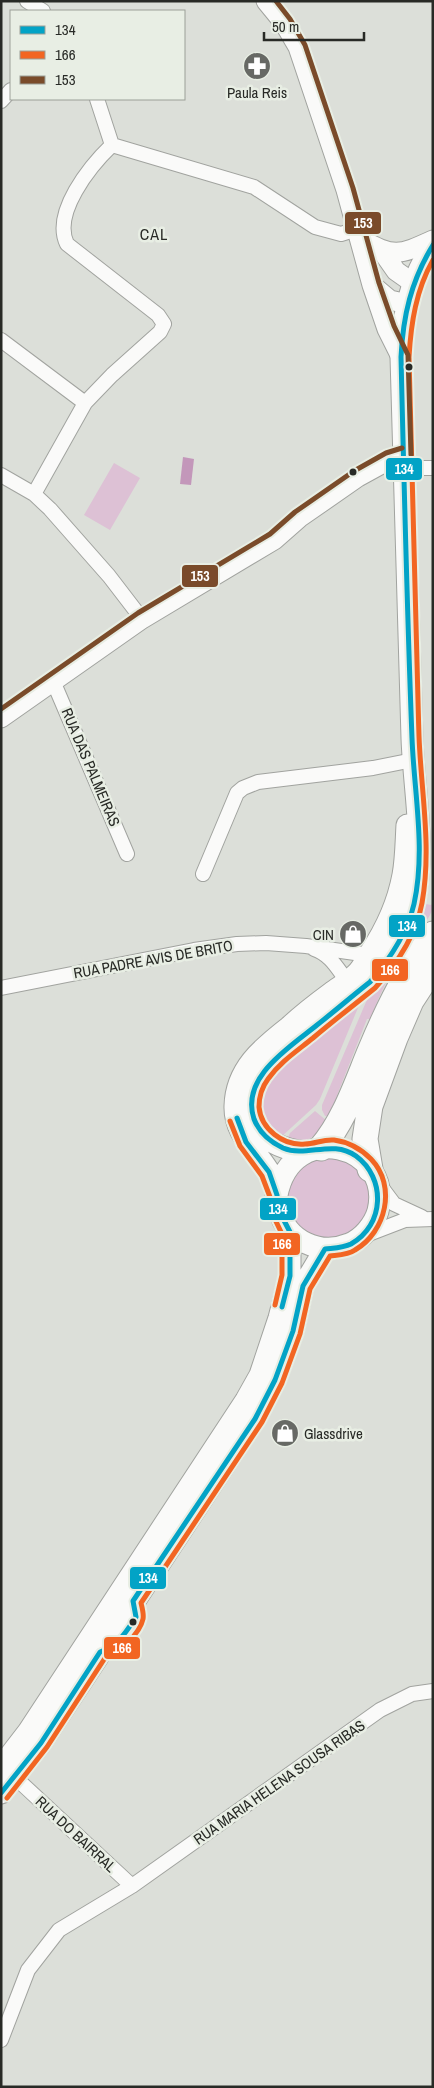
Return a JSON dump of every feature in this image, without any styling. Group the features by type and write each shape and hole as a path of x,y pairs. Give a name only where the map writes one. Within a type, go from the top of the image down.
{"highway":[{"path":"314,1150 339,1123 386,1014 406,973 433,934"},
{"path":"373,1175 365,1139 370,1106 411,1001 433,968"}],"main road":[{"path":"266,1 284,23 298,47 346,190 372,285 389,335 401,357"},
{"path":"358,234 382,251 396,271 413,283"},
{"path":"382,251 396,254 433,240"},
{"path":"278,1195 269,1172 246,1142 238,1125 235,1108 238,1087 251,1060 263,1048 395,950 414,906 420,859 413,768 401,357 403,327 413,283 419,266 433,245"},
{"path":"372,285 390,300 407,304"},
{"path":"1,718 142,619 274,540 300,518 365,472 389,460 404,462"},
{"path":"314,1150 295,1160 286,1170 280,1182 278,1208 283,1221 290,1232 300,1241 312,1246 325,1249 351,1244 372,1225 378,1211 379,1196 373,1175 354,1154 343,1150 285,1148 267,1139 260,1132 250,1106 253,1091 259,1079 278,1057 358,979 369,955 381,937 389,920 403,875 413,768"},
{"path":"1,1767 33,1724 246,1400 260,1375 279,1318 290,1276 290,1232"},
{"path":"1,1792 41,1742 255,1419 275,1380 293,1331 303,1286 325,1249"}],"street":[{"path":"27,1 41,10"},
{"path":"1,101 10,91"},
{"path":"97,100 112,145"},
{"path":"112,145 254,187 315,227 341,234 358,234"},
{"path":"34,494 85,403 112,375 160,332 164,324 158,315 67,244 64,238 63,224 65,216 80,183 112,145"},
{"path":"1,340 85,403"},
{"path":"404,462 433,468"},
{"path":"1,475 34,494 85,548 142,619"},
{"name":"RUA DAS PALMEIRAS","path":"53,681 128,854"},
{"path":"203,874 232,801 242,788 258,782 373,768 413,768"},
{"name":"RUA PADRE AVIS DE BRITO","path":"1,988 208,947 259,943 306,946 369,955"},
{"name":"RUA PADRE AVIS DE BRITO","path":"306,946 323,952 358,979"},
{"path":"373,1175 394,1204 430,1219"},
{"path":"362,1236 400,1222 430,1219"},
{"name":"RUA MARIA HELENA SOUSA RIBAS","path":"1,2040 28,1970 59,1930 132,1886 380,1710 412,1694 433,1691"},
{"name":"RUA DO BAIRRAL","path":"19,1781 132,1886"}],"shaded area":[{"path":"183,457 194,459 191,485 180,484"},
{"path":"114,463 140,478 110,530 84,515"},
{"path":"421,903 431,905 433,903 433,908 428,919 402,953 390,974 370,1019 367,1019 329,1116 325,1116 322,1105 366,1002"},
{"path":"360,1003 320,1099 316,1105 280,1138 262,1120 260,1113 263,1087 288,1061"},
{"path":"315,1111 327,1121 318,1132 306,1140 287,1140 290,1133"},
{"path":"329,1157 345,1160 358,1169 367,1182 370,1198 367,1214 358,1227 345,1236 329,1239 313,1236 300,1227 291,1214 288,1198 291,1182 300,1169 313,1160"}],"transit line":[{"name":"153","path":"276,1 290,19 305,45 353,188 379,283 394,326 408,355 411,455"},
{"name":"134","path":"1,1793 41,1743 100,1652 117,1642 129,1628 136,1617 133,1601 255,1419 275,1380 293,1331 303,1286 325,1249 351,1244 362,1236 375,1214 378,1201 373,1176 366,1165 356,1156 338,1149 292,1151 283,1148 269,1140 259,1128 254,1119 252,1104 254,1090 270,1064 370,982 391,955 402,936 414,904 419,863 419,842 410,690 401,357 406,313 419,272 433,245"},
{"name":"166","path":"7,1798 47,1747 105,1658 122,1648 138,1630 143,1617 141,1603 262,1422 282,1383 300,1334 310,1289 330,1256 349,1253 355,1250 366,1242 381,1220 386,1195 384,1182 379,1170 367,1155 345,1142 330,1140 297,1144 281,1139 264,1122 259,1103 264,1085 278,1067 375,988 383,979 398,959 410,938 422,903 425,882 426,840 419,736 409,357 415,307 422,283 433,260"},
{"name":"153","path":"1,709 138,613 270,534 295,512 354,471 386,453 402,448"},
{"name":"134","path":"237,1118 246,1142 269,1172 277,1195 278,1209 290,1232 290,1276 282,1307"},
{"name":"166","path":"230,1121 240,1146 262,1176 270,1197 271,1211 282,1234 282,1275 275,1305"}],"place":[{"name":"Paula Reis","path":"257,66"},
{"name":"CIN","path":"353,934"},
{"name":"Glassdrive","path":"285,1433"}],"district":[{"name":"CAL","path":"154,234"}]}
